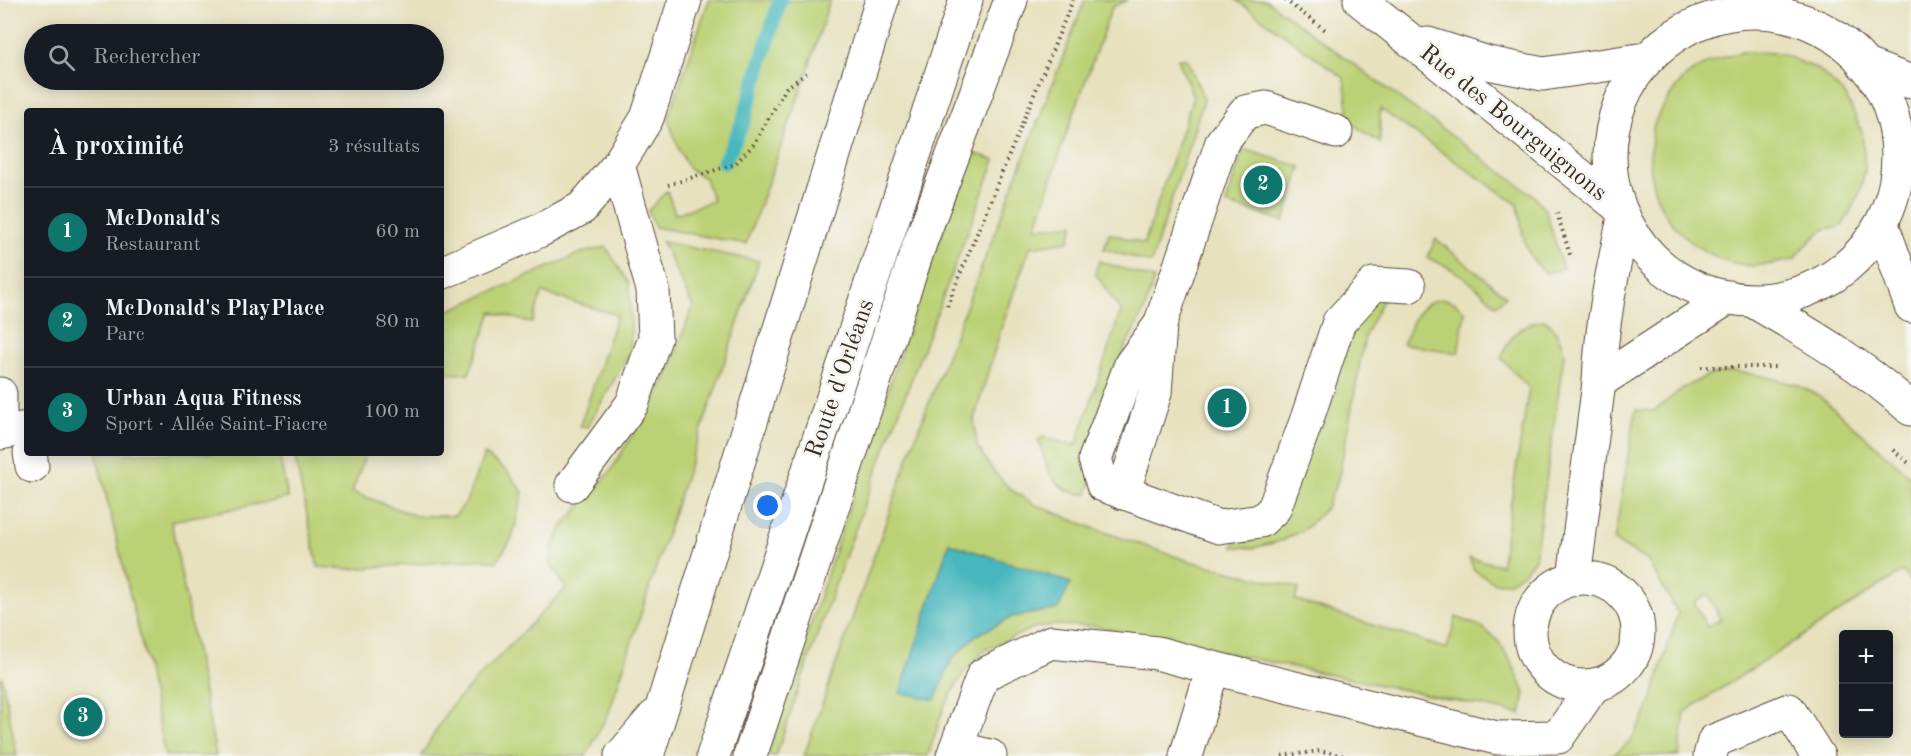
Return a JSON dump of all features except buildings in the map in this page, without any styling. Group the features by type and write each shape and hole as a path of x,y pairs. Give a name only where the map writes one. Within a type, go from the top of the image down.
{"street":[{"path":"444,272 539,231 582,208 618,165 647,117 686,0"},
{"path":"647,756 882,0"},
{"name":"Route d'Orléans","path":"712,756 966,0"},
{"path":"750,756 920,243 1011,0"},
{"name":"Rue des Bourguignons","path":"1360,0 1621,212"},
{"path":"1574,578 1599,382 1606,303 1621,212 1609,147 1621,97 1646,59 1685,14 1711,17 1776,7 1844,42 1877,80 1896,129 1898,179 1895,202 1911,306"},
{"name":"Rue des Bourguignons","path":"1410,39 1488,63 1543,74 1646,59"},
{"path":"1863,64 1911,82"},
{"path":"1335,132 1266,108 1245,112 1222,142 1160,325 1131,364 1095,459 1103,485 1219,527 1261,521 1274,509 1339,322 1374,284 1409,286"},
{"path":"572,485 632,404 655,338 653,290 618,165"},
{"path":"1621,212 1643,249 1668,273 1713,295 1741,299 1780,298 1827,280 1851,264 1895,202"},
{"path":"1599,382 1741,299"},
{"path":"1741,299 1818,339 1892,392 1911,409"},
{"path":"0,394 20,438"},
{"path":"1574,578 1591,578 1607,583 1621,592 1632,605 1638,621 1638,638 1633,655 1623,669 1610,679 1594,685 1576,685 1560,681 1546,670 1536,657 1530,641 1530,624 1535,608 1545,594 1574,578"},
{"path":"990,756 955,752 983,675 1051,642 1157,653 1497,738 1558,737 1594,685"},
{"path":"1186,756 1213,668"},
{"path":"621,756 664,704"},
{"path":"1710,756 1714,741 1789,711 1813,753"}],"path":[{"path":"944,315 1073,0"},
{"path":"1285,0 1333,35"},
{"path":"664,191 666,185 735,164 753,146 786,88 807,73"},
{"path":"1555,206 1572,261"},
{"path":"1698,367 1784,367"},
{"path":"1890,447 1911,465"},
{"path":"1282,756 1320,751 1345,756"}],"green space":[{"path":"709,0 830,0 807,73 746,244 655,227 648,211 667,191 675,214 713,201 705,178 689,169 679,150 668,119"},
{"path":"1085,0 1128,0 1112,7 1062,146 1036,228 1074,224 1069,241 1030,247 1001,329 974,419 977,446 991,468 1011,490 1034,504 1095,529 1189,561 1299,588 1295,600 1447,649 1456,617 1482,627 1498,641 1512,663 1525,693 1521,714 1095,626 1055,625 1033,628 985,650 964,672 944,707 928,756 853,756 846,754 845,756 804,756 916,436","holes":["949,543 1058,609 1012,617 975,636 951,661"]},
{"path":"1236,0 1266,0 1534,196 1546,211 1563,269 1547,273 1539,267 1528,252 1518,205 1380,109 1380,143 1350,122 1344,78"},
{"path":"1742,52 1780,53 1819,70 1846,96 1862,132 1865,170 1860,192 1843,225 1820,233 1794,260 1749,266 1704,251 1687,239 1673,224 1662,208 1654,189 1650,169 1653,130 1668,99 1684,78 1699,67"},
{"path":"1178,59 1187,59 1204,99 1151,263 1104,249 1109,233 1144,244 1193,97"},
{"path":"1243,149 1301,167 1284,221 1226,204"},
{"path":"971,152 995,160 855,531 776,756 767,756 906,336"},
{"path":"1436,239 1506,296 1496,305 1456,272 1427,258"},
{"path":"662,242 759,261 609,712 586,756 421,756 450,707 566,588 551,565 552,547 563,526 610,472 666,380 693,306"},
{"path":"606,247 629,283 631,322 630,353 587,427 580,426 617,315 542,293 532,323 492,312 469,374 444,373 444,313 581,253"},
{"path":"1099,261 1154,279 1145,309 1125,347 1093,477 1087,494 1080,494 1065,489 1054,479 1047,467 1038,440 1043,437 1076,446 1121,311 1095,273"},
{"path":"1375,296 1383,299 1365,336 1339,477 1326,508 1306,528 1284,540 1254,548 1233,547 1235,542 1251,540 1267,533 1343,342"},
{"path":"1445,299 1455,303 1465,312 1458,353 1403,344 1413,320 1422,308"},
{"path":"1543,320 1555,329 1564,354 1535,559 1524,572 1510,582 1495,583 1474,570 1469,558 1501,565 1529,388 1501,358 1508,343 1521,328"},
{"path":"1733,371 1762,376 1797,385 1818,395 1911,477 1911,583 1903,571 1685,712 1679,756 1612,756 1630,742 1650,705 1678,613 1647,560 1614,541 1636,410 1654,411 1683,388 1709,375","holes":["1708,595 1721,619 1707,627 1694,602"]},
{"path":"484,454 507,471 523,492 512,539 496,562 484,559 350,569 318,567 295,456 365,456 352,492 416,516 455,516 466,502"},
{"path":"97,456 280,456 288,498 171,521 216,756 165,756 143,649"},
{"path":"2,677 17,756 0,756 0,678"}],"water":[{"path":"949,543 1071,583 1058,609 1012,617 975,636 951,661 935,700 900,693"}],"waterway":[{"path":"724,162 743,122 780,0"}],"place":[{"name":"McDonald's PlayPlace","path":"1263,185"},
{"name":"McDonald's","path":"1227,408"},
{"name":"Urban Aqua Fitness","path":"83,717"}]}
